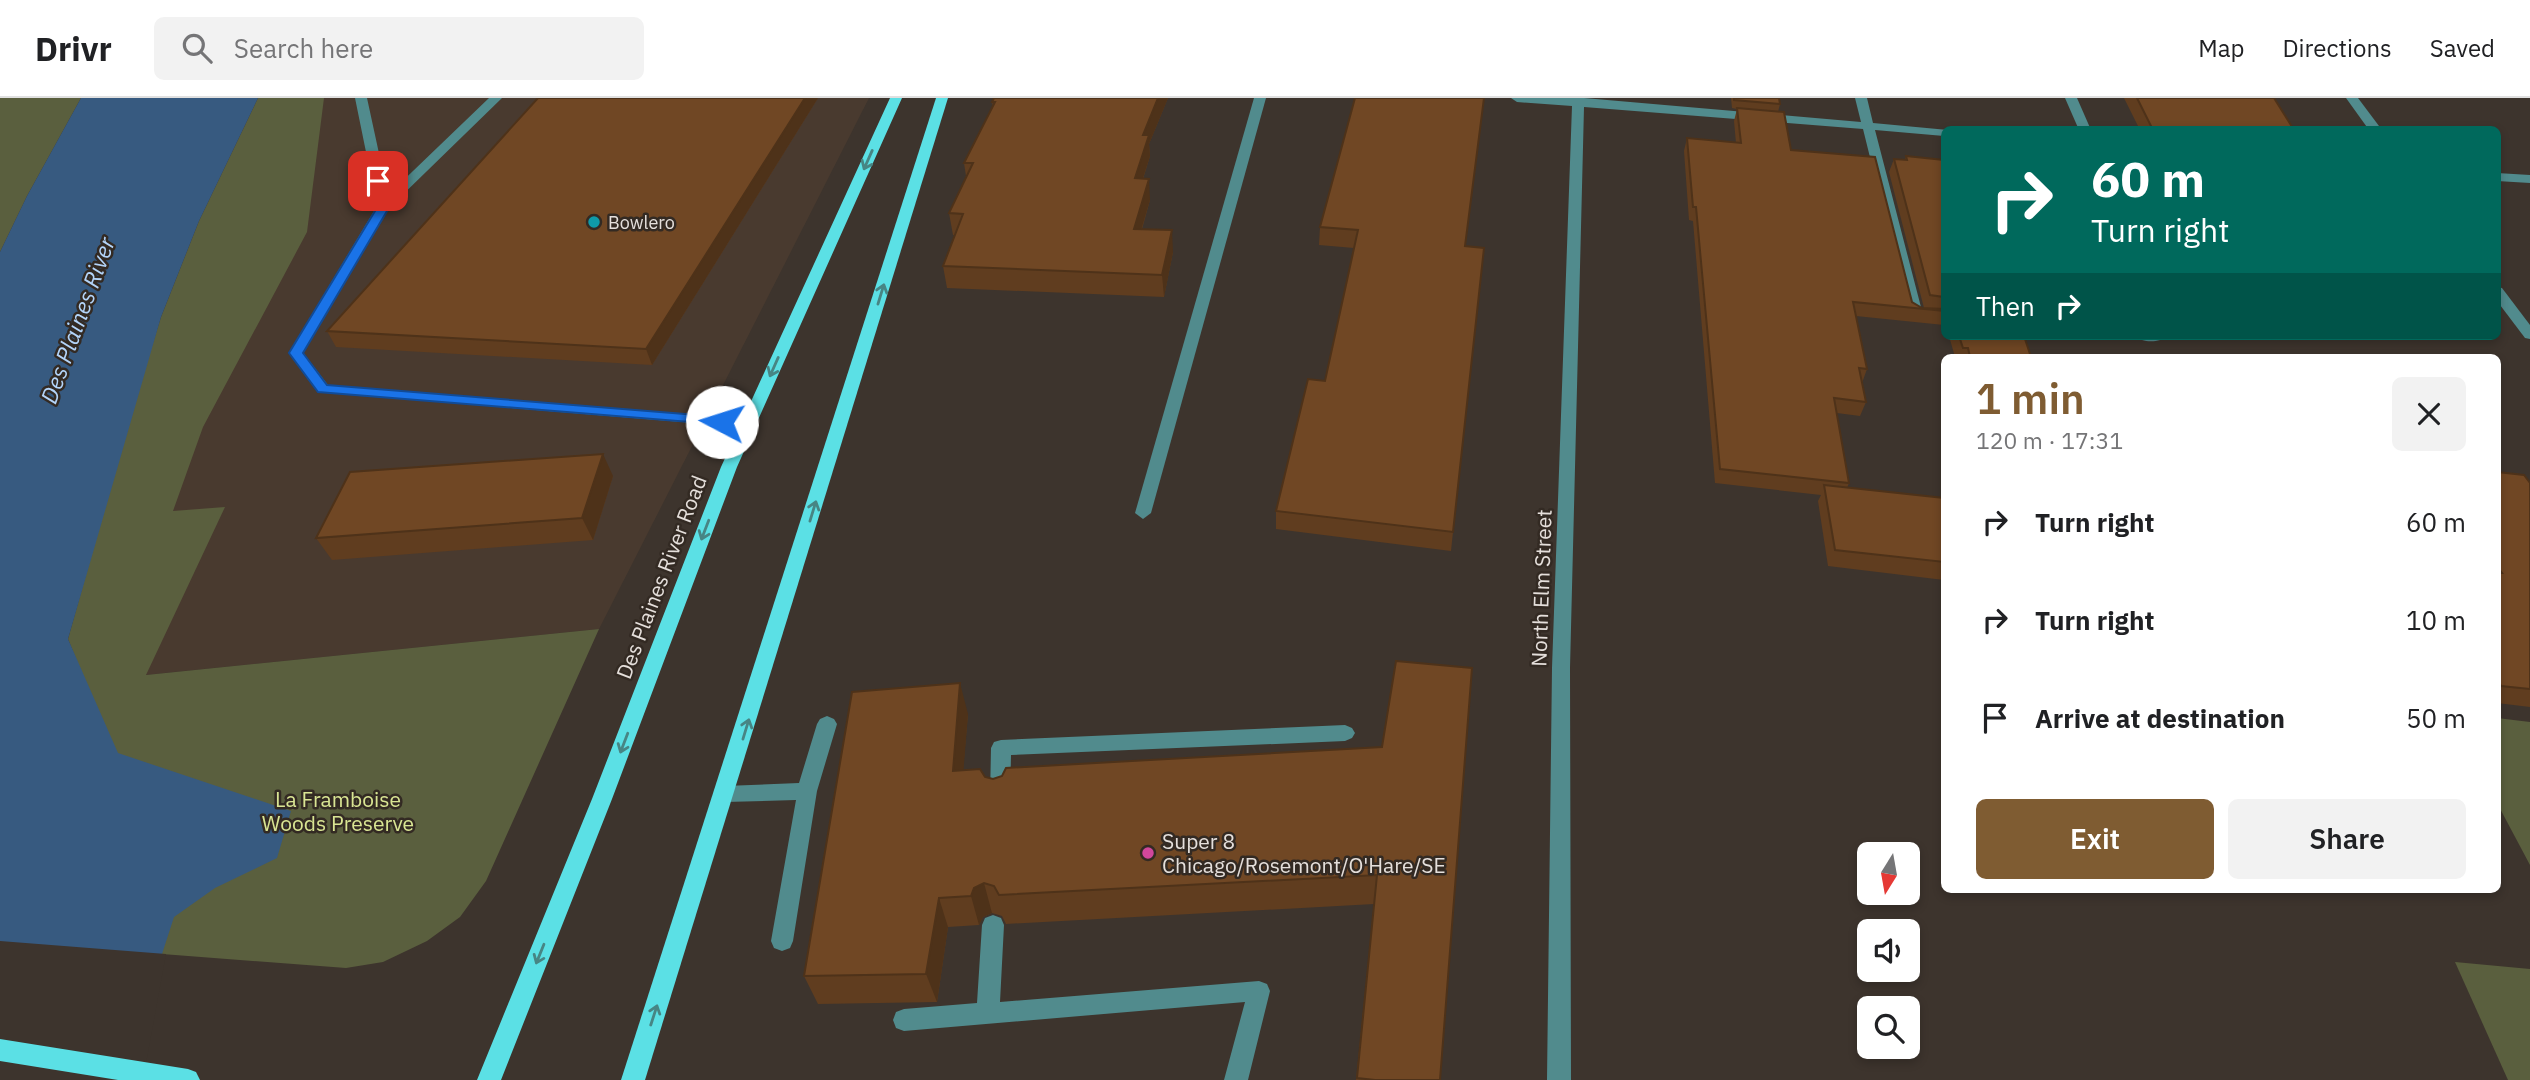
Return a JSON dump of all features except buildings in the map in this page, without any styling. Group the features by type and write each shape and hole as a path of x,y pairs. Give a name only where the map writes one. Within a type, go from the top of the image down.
{"main road":[{"name":"Des Plaines River Road","path":"489,1080 602,799 729,467 896,98"},
{"path":"633,1080 942,98"},
{"path":"0,1050 182,1079"}],"street":[{"path":"361,98 384,206"},
{"path":"496,98 384,206 296,353 323,389 749,424"},
{"path":"1143,513 1260,98"},
{"path":"1517,98 1941,132"},
{"path":"1861,98 1916,315 1941,317"},
{"path":"2071,98 2083,126"},
{"path":"2352,98 2373,126"},
{"name":"North Elm Street","path":"1559,1080 1561,668 1578,101"},
{"path":"2501,177 2530,179"},
{"path":"2501,296 2530,335"},
{"path":"782,941 807,791 827,724"},
{"path":"1000,799 1001,748 1345,733"},
{"path":"725,794 807,791"},
{"path":"988,1013 993,925"},
{"path":"904,1020 1259,991 1236,1080"}],"shaded area":[{"path":"258,98 869,98 599,629 145,675 131,413"}],"green space":[{"path":"0,98 81,98 27,196 0,252"},
{"name":"La Framboise Woods Preserve","path":"258,98 324,98 307,232 203,427 173,511 225,507 146,675 599,629 486,881 460,917 427,941 383,962 346,968 162,954 0,689 85,681 68,639 131,413 161,317 199,221"},
{"path":"2501,718 2530,722 2530,865 2501,811"},
{"path":"2455,962 2530,969 2530,1080 2508,1080"}],"water":[{"name":"Des Plaines River","path":"81,98 258,98 199,221 161,317 68,639 118,753 291,811 277,858 215,888 174,917 162,954 0,1080 0,252 27,196"}],"pier":[{"path":"0,941 166,954 143,1080 0,1080"}],"place":[{"name":"Bowlero","path":"594,222"},
{"name":"Super 8 Chicago/Rosemont/O'Hare/SE","path":"1148,853"}],"route":[{"path":"378,181 384,206 296,353 323,389 722,422"}]}
